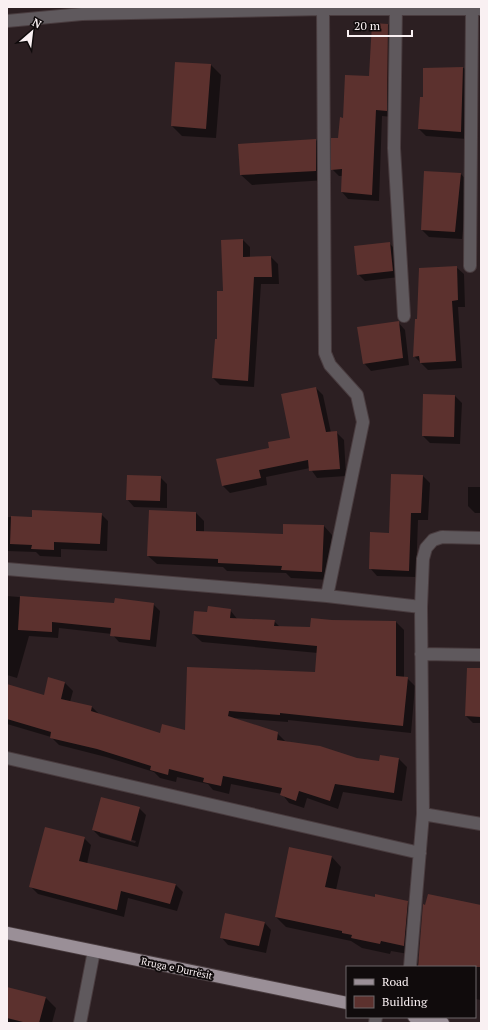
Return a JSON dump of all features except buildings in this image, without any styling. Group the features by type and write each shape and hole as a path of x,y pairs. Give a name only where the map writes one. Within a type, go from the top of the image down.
{"main road":[{"name":"Rruga e Durrësit","path":"7,933 346,1003"},
{"path":"419,1018 443,1023"}],"street":[{"path":"396,8 394,148 404,316"},
{"path":"7,21 82,14 396,8 477,9 470,266"},
{"path":"323,9 325,352 330,365 357,396 363,422 327,596"},
{"path":"410,966 423,814 421,654 422,559 426,548 433,540 442,537 481,538"},
{"path":"7,569 327,596 421,607"},
{"path":"421,654 481,655"},
{"path":"7,758 420,853"},
{"path":"423,814 481,824"},
{"path":"80,1023 94,951"}]}
